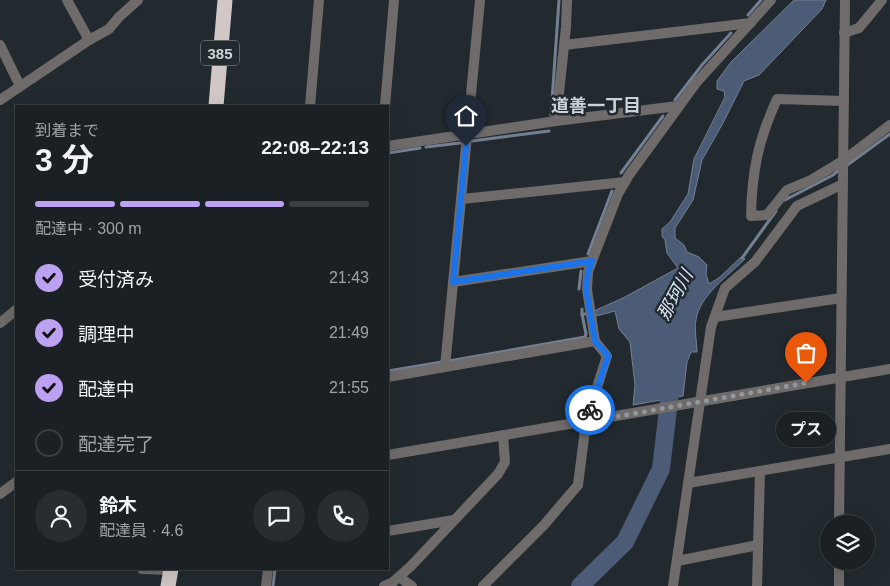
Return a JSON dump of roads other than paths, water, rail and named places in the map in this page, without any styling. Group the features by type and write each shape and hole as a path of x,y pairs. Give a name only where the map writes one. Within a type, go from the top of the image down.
{"highway":[{"name":"385","path":"216,105 225,0"},
{"path":"168,586 174,570"},
{"path":"174,570 177,586"}],"street":[{"path":"67,0 89,40"},
{"path":"0,100 89,40 109,29 138,0"},
{"path":"310,105 319,0"},
{"path":"384,105 394,0"},
{"path":"445,367 480,0"},
{"path":"556,121 567,0"},
{"path":"483,586 544,525 578,485 589,421 608,356 595,341 586,289 588,272 618,194 678,106 696,83 771,0"},
{"path":"839,515 845,0"},
{"path":"844,28 859,28 882,0"},
{"path":"564,46 751,23"},
{"path":"0,45 20,86"},
{"path":"844,101 777,99 765,126 755,165 752,189 752,216 767,215 787,190 810,180 844,161 890,125"},
{"path":"389,146 556,121 678,106"},
{"path":"673,586 698,402 709,342 725,288 755,262 797,206 843,180"},
{"path":"462,199 625,182"},
{"path":"453,282 592,261"},
{"path":"715,317 841,298"},
{"path":"0,323 15,311"},
{"path":"389,377 595,341"},
{"path":"389,456 890,369"},
{"path":"384,586 399,577 498,474 505,462 503,435"},
{"path":"688,483 890,449"},
{"path":"757,586 760,472"},
{"path":"0,494 15,483"},
{"path":"389,531 454,520"},
{"path":"677,561 758,545"},
{"path":"266,586 268,570"},
{"path":"838,586 839,570"},
{"path":"399,577 412,586"}],"water":[{"path":"794,0 826,0 822,9 759,75 744,81 702,160 693,200 675,228 675,238 684,245 687,252 699,257 707,265 706,274 709,284 720,277 742,256 745,259 716,286 698,311 695,328 697,352 691,352 687,362 683,396 633,405 635,385 630,342 619,329 615,311 596,316 594,311 623,298 678,268 667,253 662,229 670,222 688,194 694,159 725,97 724,91 717,89 717,81 731,62"}],"waterway":[{"path":"551,115 559,0"},
{"path":"748,15 761,0"},
{"path":"675,100 702,65 731,33"},
{"path":"621,173 663,116"},
{"path":"472,141 549,131"},
{"path":"846,166 890,134"},
{"path":"426,147 460,143"},
{"path":"389,153 420,148"},
{"path":"785,200 833,175 840,169"},
{"path":"588,254 612,191"},
{"path":"742,258 776,211"},
{"path":"579,289 581,271"},
{"path":"582,309 582,314"},
{"path":"449,361 585,337 582,314 585,314"},
{"path":"389,371 442,362"},
{"name":"那珂川","path":"580,586 625,542 661,469 671,383 669,375"},
{"path":"273,586 275,570"}],"place":[{"name":"プス","path":"806,383"}],"district":[{"name":"道善一丁目","path":"596,106"}]}
